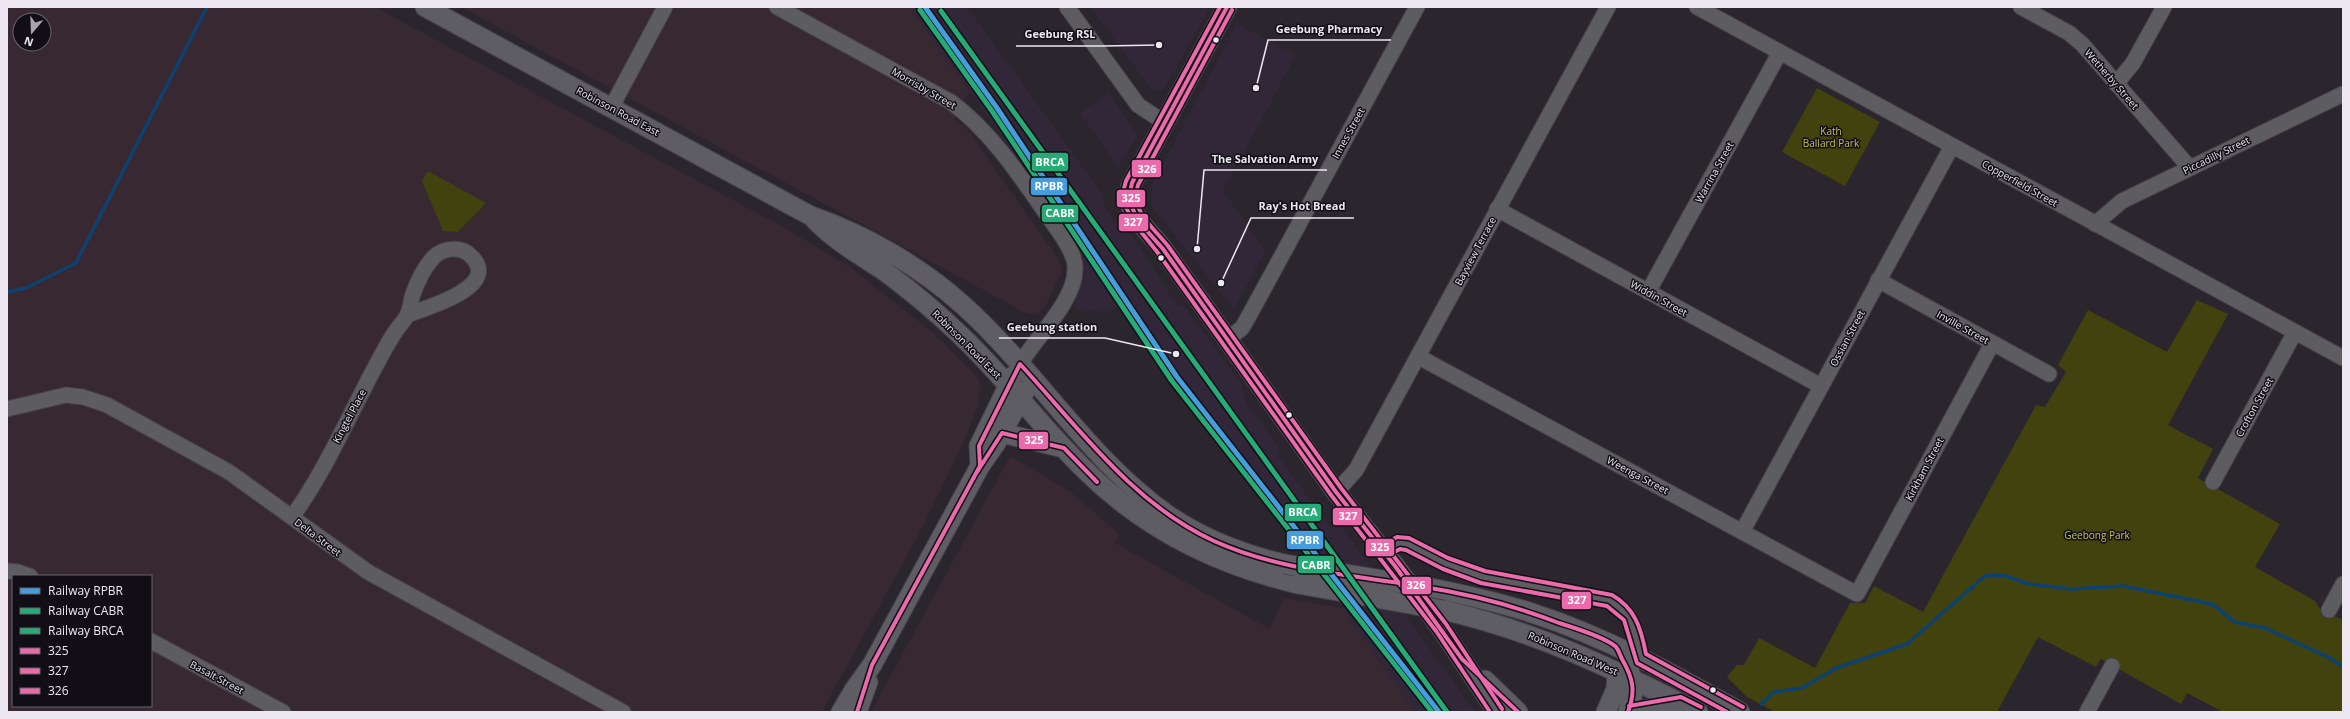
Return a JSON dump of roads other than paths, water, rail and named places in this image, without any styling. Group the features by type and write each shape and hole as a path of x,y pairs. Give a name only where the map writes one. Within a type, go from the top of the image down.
{"main road":[{"name":"Robinson Road East","path":"425,7 811,216 839,225 930,279 964,306 1033,378 1111,465 1139,491 1168,514 1224,546 1284,564 1426,587 1483,599 1532,613 1616,646"},
{"path":"1227,7 1132,183 1128,198 1135,215 1163,248 1336,492 1384,551 1462,659 1497,712"},
{"name":"Robinson Road East","path":"811,216 831,236 888,274 934,311 973,348 1064,448 1119,501 1163,532 1231,565 1298,584"},
{"path":"841,712 854,690 872,665 980,466 1002,432 1014,393 1020,364"},
{"path":"980,466 979,446 1014,393 1033,378"},
{"path":"1002,432 1064,448"},
{"name":"Robinson Road West","path":"1298,584 1443,610 1477,618 1536,636 1617,672 1698,712"},
{"path":"1616,646 1740,712"},
{"path":"1616,646 1634,680 1634,696 1629,712 1681,704"},
{"path":"1462,659 1518,712"},
{"path":"857,712 872,665"},
{"path":"1606,712 1616,689 1617,672"}],"street":[{"name":"Morrisby Street","path":"777,7 951,102 969,116 993,140 1062,236 1070,248 1076,268 1074,278 1068,296 1020,364"},
{"path":"1067,7 1143,110 1164,123"},
{"name":"Innes Street","path":"1228,339 1239,331 1248,319 1417,7"},
{"name":"Bayview Terrace","path":"1336,492 1356,470 1419,357 1608,7"},
{"name":"Copperfield Street","path":"1696,7 2343,358"},
{"name":"Wetherby Street","path":"2021,7 2075,38 2190,168"},
{"path":"2116,84 2133,63 2164,7"},
{"path":"611,108 665,8"},
{"name":"Warrina Street","path":"1648,292 1780,52"},
{"name":"Piccadilly Street","path":"2095,224 2122,201 2343,94"},
{"name":"Ossian Street","path":"1742,532 1952,146"},
{"name":"Widdin Street","path":"1498,209 1821,386"},
{"name":"Kingtel Place","path":"292,517 308,493 386,347 407,315 413,292 429,263 438,253 443,250 457,249 473,258 478,268 478,274 470,286 460,294 407,315"},
{"name":"Inville Street","path":"1878,280 2049,374"},
{"name":"Crofton Street","path":"2213,482 2295,332"},
{"name":"Kirkham Street","path":"1857,594 1992,344"},
{"name":"Weenga Street","path":"1419,357 1857,594"},
{"name":"Delta Street","path":"7,409 66,395 98,401 229,472 368,572 623,712"},
{"path":"1384,551 1399,543 1408,544 1446,564 1492,580 1593,595 1609,600 1622,607 1632,619 1641,658"},
{"path":"7,571 27,575"},
{"path":"2329,610 2343,584"},
{"name":"Basalt Street","path":"152,642 282,712"},
{"path":"2088,712 2112,666"}],"waterway":[{"path":"7,292 26,288 76,263 207,7"},
{"path":"1761,704 1774,692 1802,688 1836,668 1907,644 1985,576 2003,575 2029,584 2072,589 2123,586 2212,604 2235,622 2265,628 2330,658 2343,667"}],"railway":[{"path":"938,7 1448,712"}],"rail line":[{"name":"RPBR","path":"925,7 997,108 1177,377 1439,712"},
{"name":"CABR","path":"920,10 992,111 1172,381 1432,712"},
{"name":"BRCA","path":"941,11 1447,712"}],"place":[{"name":"Geebung RSL","path":"1159,45"},
{"name":"Geebung Pharmacy","path":"1256,88"},
{"name":"The Salvation Army","path":"1197,249"},
{"name":"Ray's Hot Bread","path":"1221,283"},
{"name":"Geebung station","path":"1176,354"}],"park label":[{"name":"Kath Ballard Park","path":"1831,136"},
{"name":"Geebong Park","path":"2097,535"}]}
